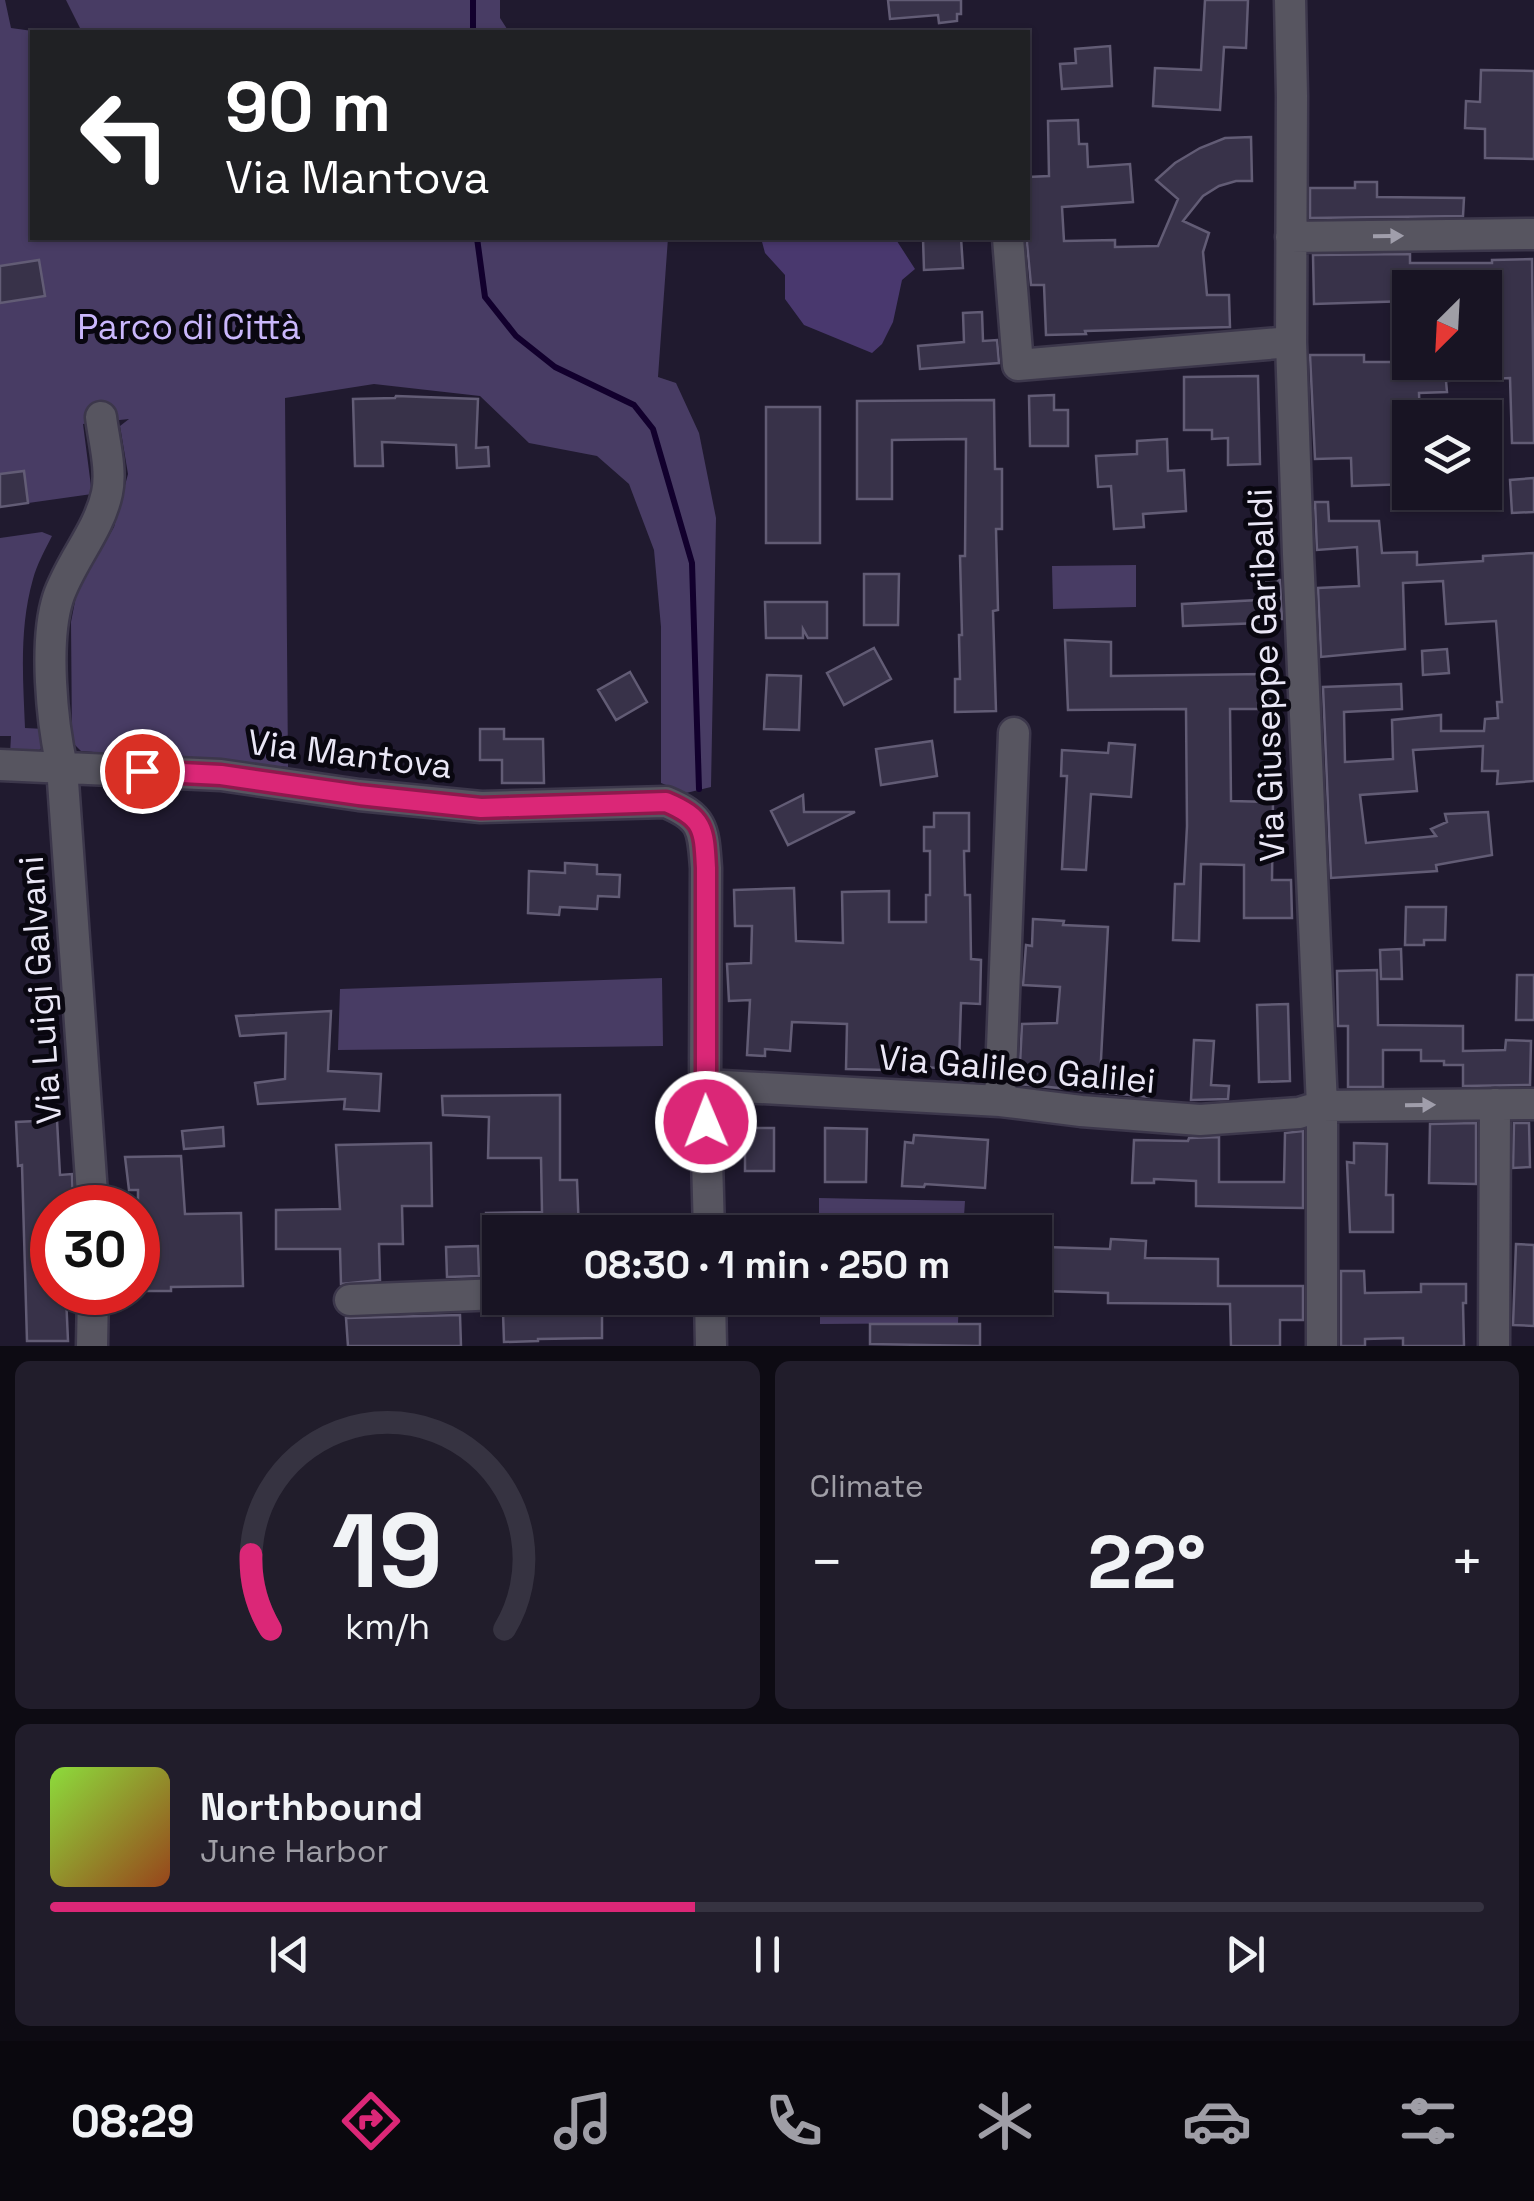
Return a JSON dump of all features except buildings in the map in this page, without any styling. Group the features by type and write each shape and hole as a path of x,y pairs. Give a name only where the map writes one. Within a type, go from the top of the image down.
{"street":[{"name":"Via Giuseppe Garibaldi","path":"1290,0 1291,342 1322,1106 1322,1346"},
{"path":"1291,237 1534,234"},
{"path":"1008,240 1018,365 1291,342"},
{"name":"Via Luigi Galvani","path":"91,1185 62,767 56,738 52,635 58,598 108,492 102,417"},
{"path":"1000,1101 1014,733"},
{"name":"Via Mantova","path":"0,765 221,775 481,808 666,802 689,811 704,832 705,1085"},
{"path":"705,1085 709,1215"},
{"name":"Via Galileo Galilei","path":"705,1085 1000,1101 1200,1120 1300,1113 1322,1106 1534,1104"},
{"path":"1494,1346 1495,1104"},
{"path":"350,1300 482,1295"},
{"path":"92,1315 92,1346"},
{"path":"710,1315 711,1346"}],"green space":[{"name":"Parco di Città","path":"0,0 5,0 11,28 30,31 30,240 668,240 658,377 676,383 699,433 716,518 711,787 686,793 661,783 661,627 654,550 629,484 597,456 529,443 480,396 374,384 285,398 288,767 81,751 72,742 71,622 77,591 114,527 128,474 120,426 129,419 83,424 92,494 0,507"},
{"path":"66,0 500,0 500,18 508,30 81,30"},
{"path":"42,532 52,536 29,597 23,672 25,728 45,729 44,746 33,755 10,754 11,736 0,736 0,538"},
{"path":"1136,565 1136,607 1053,609 1052,566"},
{"path":"662,978 663,1046 338,1050 340,989"},
{"path":"819,1198 965,1201 964,1215 819,1215"},
{"path":"820,1315 958,1315 958,1323 820,1324"}],"shaded area":[{"path":"762,240 896,240 915,269 902,280 893,322 882,344 872,353 804,325 785,299 785,275 765,253"}],"waterway":[{"path":"473,0 473,30"},
{"path":"477,240 485,297 516,336 555,367 634,405 653,429 692,563 699,789"}],"route":[{"path":"142,771 221,775 481,808 666,802 689,811 704,832 706,868 706,1122"}]}
